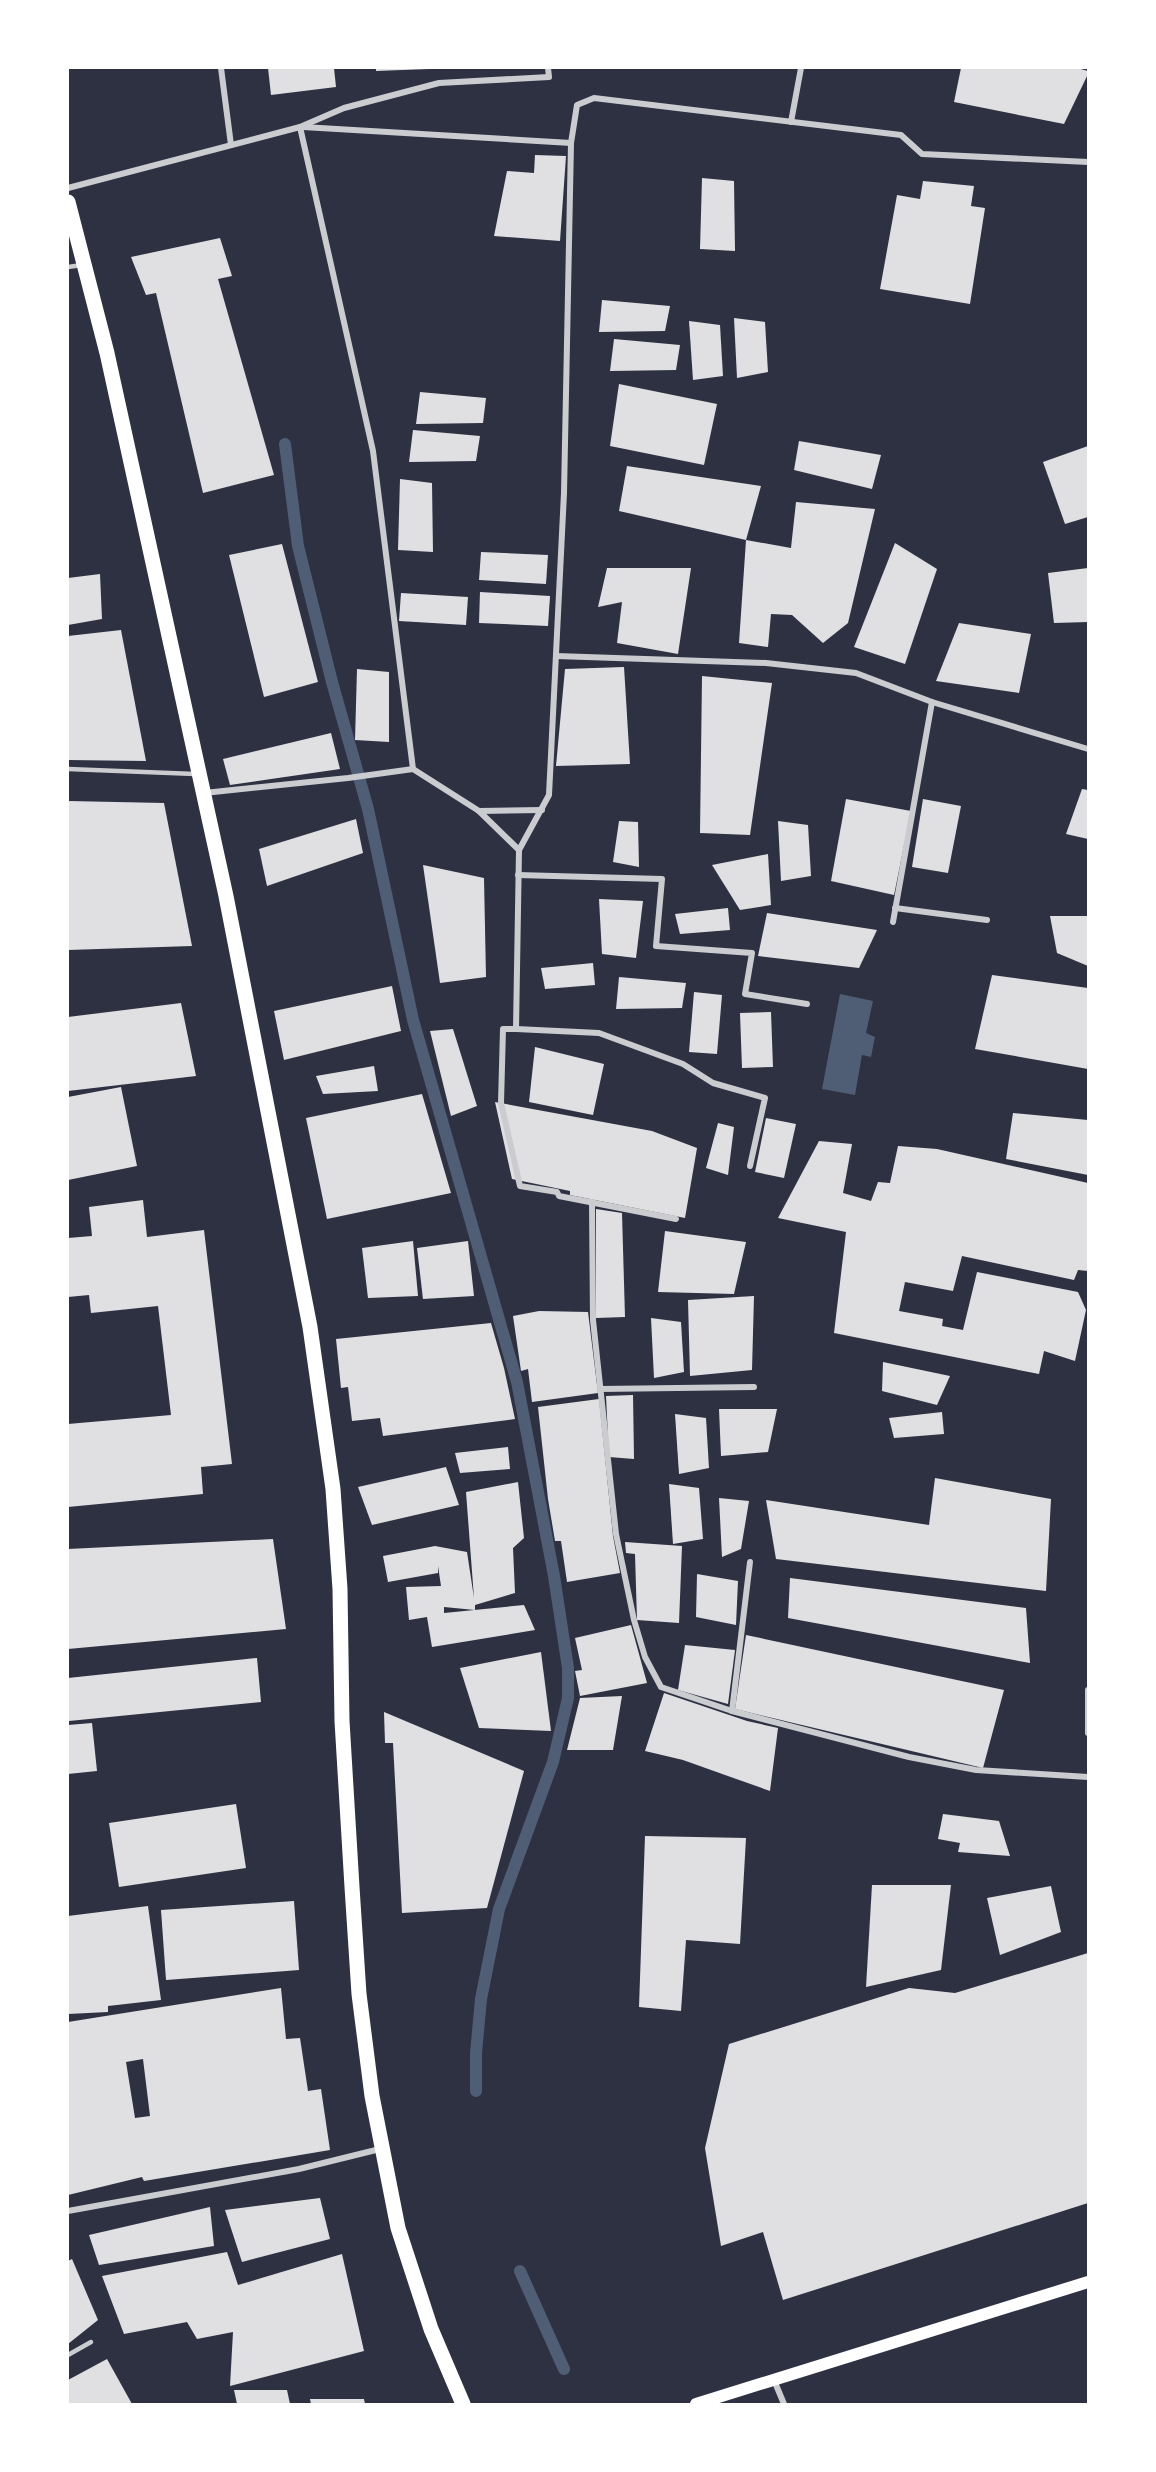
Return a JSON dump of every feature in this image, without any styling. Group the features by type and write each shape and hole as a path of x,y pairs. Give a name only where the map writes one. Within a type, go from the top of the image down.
{"main road":[{"path":"68,202 107,353 226,896 310,1327 331,1478 340,1589 342,1721 358,1982 372,2096 398,2228 431,2329 463,2404"},
{"path":"696,2404 1089,2282"}],"street":[{"path":"221,68 231,145"},
{"path":"68,188 300,127 344,108 438,83 549,77 548,68"},
{"path":"791,122 801,68"},
{"path":"516,1029 519,850 549,795 564,493 571,143 577,105 594,98 901,135 922,154 1089,162"},
{"path":"300,127 571,143"},
{"path":"300,127 373,451 413,769"},
{"path":"556,656 766,663 856,673 932,702 1089,749"},
{"path":"892,922 932,702"},
{"path":"202,793 413,769 479,811 519,850"},
{"path":"479,811 542,810"},
{"path":"518,875 662,879 656,946 752,953 745,994 807,1004"},
{"path":"895,908 987,920"},
{"path":"676,1219 520,1186 501,1103 502,1029 599,1033 684,1064 712,1083 765,1098 750,1166"},
{"path":"592,1202 593,1320 616,1534 634,1620 645,1657 661,1687 732,1711 909,1757 976,1770 1089,1777"},
{"path":"600,1389 754,1387"},
{"path":"732,1711 750,1562"},
{"path":"1089,1690 1089,1733"},
{"path":"68,2211 298,2169 381,2149"},
{"path":"774,2379 784,2404"}],"lane":[{"path":"68,267 84,265"},
{"path":"68,769 198,774"},
{"path":"68,2355 91,2343"}],"water":[{"path":"840,994 873,1001 866,1033 875,1037 871,1057 862,1055 855,1095 822,1089"}],"building":[{"path":"268,68 334,68 336,87 271,95"},
{"path":"376,68 429,68 429,69 376,71"},
{"path":"961,68 1077,68 1088,71 1088,74 1064,124 954,102"},
{"path":"535,155 566,156 560,241 494,236 507,171 534,173"},
{"path":"702,178 734,181 735,251 700,249"},
{"path":"923,181 974,186 971,206 985,208 970,304 880,289 897,195 920,199"},
{"path":"220,238 232,276 218,279 274,475 203,493 156,293 146,295 131,257"},
{"path":"602,300 670,306 665,331 599,332"},
{"path":"734,318 765,322 768,372 737,378"},
{"path":"689,321 720,325 723,376 693,380"},
{"path":"614,339 680,345 676,370 610,371"},
{"path":"619,384 717,404 704,465 610,446"},
{"path":"420,392 486,398 483,423 416,424"},
{"path":"413,430 480,436 476,461 409,462"},
{"path":"799,441 881,455 872,489 794,470"},
{"path":"1088,446 1088,517 1065,524 1043,462"},
{"path":"627,466 761,486 746,540 619,511"},
{"path":"400,479 432,483 433,552 398,550"},
{"path":"796,502 875,509 848,623 823,643 792,615 771,614 768,647 739,643 746,540 791,548"},
{"path":"895,543 937,569 905,664 854,647"},
{"path":"282,544 318,682 264,697 229,555"},
{"path":"481,552 548,555 546,584 479,580"},
{"path":"607,568 691,568 678,654 617,643 622,602 598,607"},
{"path":"1088,568 1088,622 1054,623 1048,573"},
{"path":"100,574 102,619 68,625 68,578"},
{"path":"480,592 550,596 548,626 479,623"},
{"path":"401,593 468,597 466,625 399,621"},
{"path":"959,623 1031,634 1019,693 936,681"},
{"path":"121,630 146,761 68,760 68,636"},
{"path":"624,667 630,764 556,766 565,669"},
{"path":"357,669 389,672 389,742 355,740"},
{"path":"702,676 772,683 750,835 700,833"},
{"path":"331,733 340,769 230,785 223,759"},
{"path":"1082,789 1088,790 1088,839 1066,834"},
{"path":"846,799 911,811 894,895 831,881"},
{"path":"923,799 961,806 948,873 912,867"},
{"path":"68,801 164,803 192,946 68,950"},
{"path":"356,819 363,853 267,886 259,849"},
{"path":"619,821 638,822 639,867 613,862"},
{"path":"778,821 808,825 811,876 781,881"},
{"path":"768,854 771,905 740,910 712,865"},
{"path":"423,865 484,878 486,977 440,983"},
{"path":"599,899 643,901 636,958 602,954"},
{"path":"728,908 730,930 680,934 675,914"},
{"path":"767,913 877,930 859,968 758,956"},
{"path":"1050,916 1088,916 1088,966 1057,953"},
{"path":"593,963 595,985 545,989 541,968"},
{"path":"992,975 1088,988 1088,1069 975,1049"},
{"path":"619,977 686,983 682,1008 616,1009"},
{"path":"392,986 401,1031 284,1060 274,1011"},
{"path":"694,992 722,995 717,1054 689,1052"},
{"path":"181,1003 196,1076 68,1091 68,1017"},
{"path":"771,1012 773,1067 742,1068 740,1013"},
{"path":"453,1029 477,1106 451,1116 430,1031"},
{"path":"535,1047 604,1064 593,1115 529,1102"},
{"path":"374,1066 378,1091 323,1094 316,1076"},
{"path":"121,1087 137,1166 68,1180 68,1097"},
{"path":"422,1094 451,1193 327,1219 306,1118"},
{"path":"495,1102 652,1131 697,1148 685,1218 570,1195 570,1191 512,1179"},
{"path":"1013,1113 1088,1120 1088,1175 1006,1159"},
{"path":"766,1118 796,1124 784,1178 755,1172"},
{"path":"718,1123 734,1127 728,1175 706,1168"},
{"path":"819,1141 852,1144 843,1193 871,1201 878,1182 890,1183 898,1146 937,1149 1088,1183 1088,1271 1078,1270 1074,1280 962,1256 953,1291 905,1282 899,1311 943,1319 942,1326 963,1330 977,1272 1078,1292 1086,1310 1075,1361 1044,1351 1039,1374 834,1333 846,1232 778,1218"},
{"path":"143,1200 147,1237 204,1230 232,1464 201,1467 203,1494 68,1507 68,1424 171,1415 158,1306 91,1313 89,1295 68,1297 68,1238 92,1236 89,1207"},
{"path":"596,1209 622,1213 625,1317 596,1318"},
{"path":"665,1231 746,1242 734,1294 658,1292"},
{"path":"413,1241 418,1296 368,1298 362,1248"},
{"path":"468,1241 474,1296 423,1299 417,1248"},
{"path":"754,1296 752,1370 690,1376 688,1300"},
{"path":"539,1311 588,1312 598,1393 532,1402 528,1369 521,1371 513,1316"},
{"path":"651,1318 681,1322 684,1372 654,1378"},
{"path":"491,1323 515,1419 383,1436 380,1418 352,1421 348,1387 341,1388 336,1339"},
{"path":"883,1362 950,1376 937,1405 882,1391"},
{"path":"633,1395 634,1459 609,1457 606,1396"},
{"path":"599,1399 613,1536 620,1573 567,1582 561,1541 555,1541 548,1499 538,1407"},
{"path":"719,1409 777,1409 768,1452 721,1456"},
{"path":"942,1412 944,1434 894,1438 889,1418"},
{"path":"675,1414 706,1418 709,1468 679,1474"},
{"path":"508,1447 510,1469 460,1473 455,1453"},
{"path":"446,1467 459,1505 372,1525 358,1487"},
{"path":"935,1478 1051,1499 1046,1591 776,1559 766,1500 929,1525"},
{"path":"518,1482 524,1538 513,1548 515,1593 475,1605 475,1610 524,1605 535,1630 432,1647 427,1617 409,1620 406,1587 441,1586 438,1566 438,1573 388,1582 383,1556 435,1546 467,1552 474,1598 466,1492","holes":["444,1607 474,1610 444,1613"]},
{"path":"669,1484 699,1488 703,1539 673,1544"},
{"path":"719,1498 749,1501 741,1549 722,1557"},
{"path":"273,1539 286,1629 68,1649 68,1549"},
{"path":"625,1542 682,1546 679,1623 637,1620 635,1554 626,1553"},
{"path":"697,1574 738,1581 736,1625 696,1617"},
{"path":"790,1578 1026,1608 1030,1663 788,1618"},
{"path":"631,1625 647,1683 580,1696 575,1671 582,1670 575,1638"},
{"path":"746,1635 1004,1690 983,1768 735,1709"},
{"path":"685,1645 735,1650 728,1704 678,1690"},
{"path":"541,1652 551,1731 479,1728 460,1668"},
{"path":"257,1658 261,1702 69,1721 68,1678"},
{"path":"664,1693 747,1721 778,1728 770,1791 683,1760 645,1751"},
{"path":"622,1696 613,1750 567,1750 580,1698"},
{"path":"384,1712 524,1771 487,1908 402,1913 393,1743 385,1743"},
{"path":"92,1723 97,1771 68,1774 68,1725"},
{"path":"236,1804 246,1868 119,1887 109,1823"},
{"path":"943,1814 999,1821 1010,1856 958,1852 960,1843 938,1839"},
{"path":"645,1836 746,1838 740,1944 686,1940 681,2011 639,2007"},
{"path":"872,1885 951,1885 941,1970 866,1987"},
{"path":"1051,1886 1061,1932 1000,1955 987,1898"},
{"path":"294,1901 299,1970 166,1980 161,1910"},
{"path":"148,1906 161,2000 108,2006 108,2012 68,2014 68,1916"},
{"path":"1088,1953 1088,2203 783,2300 763,2232 721,2246 705,2148 729,2044 909,1988 955,1993"},
{"path":"281,1988 286,2039 300,2038 308,2091 321,2089 330,2150 144,2181 142,2177 68,2195 68,2022","holes":["143,2059 150,2116 135,2118 126,2062"]},
{"path":"320,2198 330,2239 242,2262 225,2210"},
{"path":"210,2207 214,2246 99,2265 89,2235"},
{"path":"227,2252 238,2285 342,2254 364,2351 230,2386 233,2332 197,2339 187,2322 124,2334 102,2276"},
{"path":"72,2259 98,2320 68,2344 68,2261"},
{"path":"107,2359 132,2404 68,2404 68,2380"},
{"path":"234,2390 287,2390 290,2404 237,2404"},
{"path":"310,2399 364,2399 365,2404 311,2404"}],"waterway":[{"path":"285,444 298,546 332,682 368,809 413,1020 517,1382 554,1576 568,1668 568,1698 553,1762 499,1909 481,1999 476,2053 476,2091"},
{"path":"520,2271 564,2369"}]}
